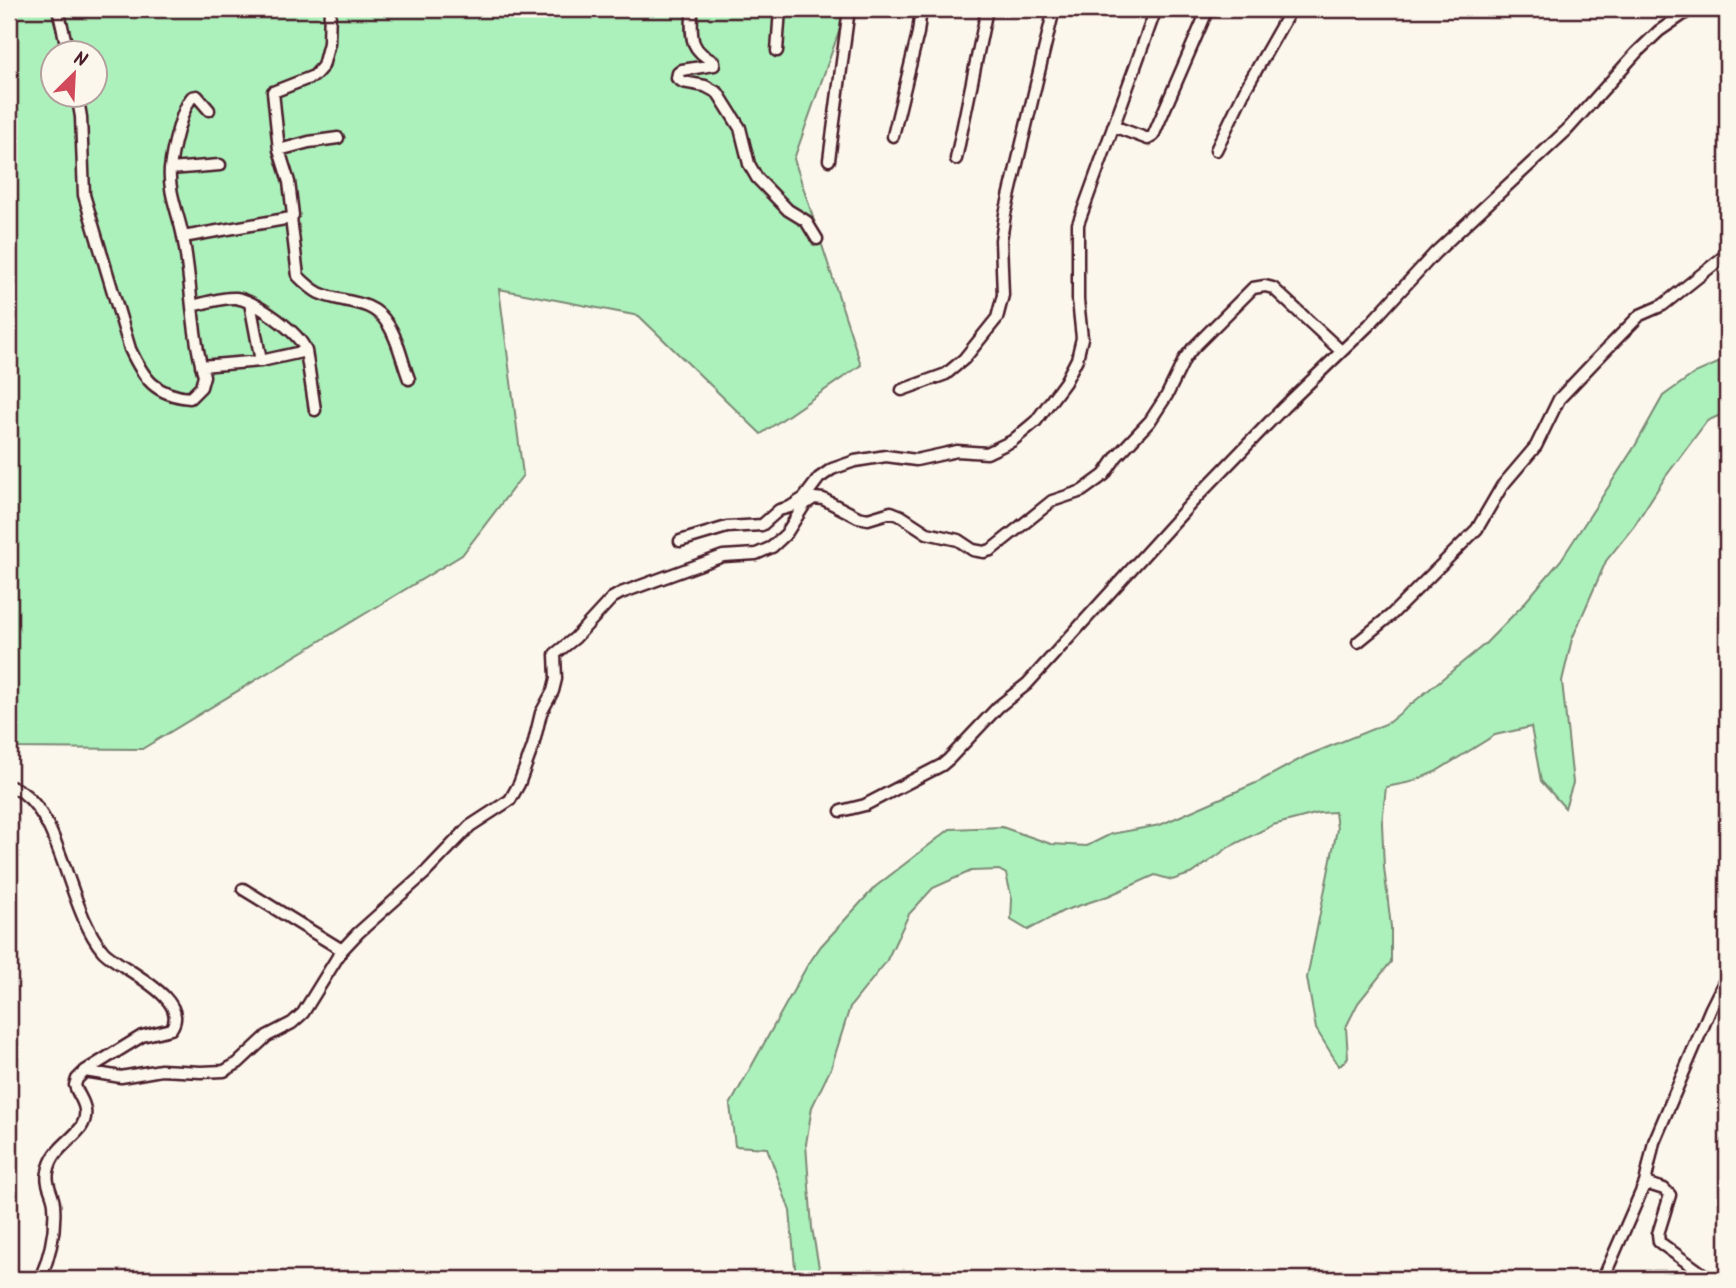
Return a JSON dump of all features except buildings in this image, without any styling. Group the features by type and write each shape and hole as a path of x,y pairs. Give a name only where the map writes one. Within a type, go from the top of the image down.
{"street":[{"path":"58,9 65,38"},
{"path":"330,9 330,43 323,66 314,76 273,92 279,150 289,182 294,213 291,218 298,276 317,292 361,303 379,314 388,324 409,379"},
{"path":"692,9 691,40 714,65 678,72 677,78 683,82 705,86 718,93 740,128 749,164 757,178 788,210 806,221 817,239"},
{"path":"777,51 780,9"},
{"path":"829,160 849,9"},
{"path":"892,136 918,33 921,9"},
{"path":"956,159 987,9"},
{"path":"902,390 946,374 980,340 997,318 1003,295 1001,240 1005,214 1055,9"},
{"path":"85,1071 121,1077 151,1070 224,1071 233,1067 258,1042 292,1023 303,1013 342,950 424,874 464,832 510,800 533,746 541,713 553,691 556,678 555,654 575,638 612,598 723,556 755,554 772,547 786,534 809,498 818,478 832,469 855,461 886,456 916,460 957,451 987,453 1012,441 1035,421 1065,382 1077,359 1082,338 1078,300 1078,224 1156,9"},
{"path":"1113,126 1148,139 1153,136 1208,9"},
{"path":"1216,150 1246,88 1291,9"},
{"path":"841,811 865,805 949,759 998,708 1027,684 1196,498 1369,325 1435,253 1567,130 1636,53 1691,9"},
{"path":"79,108 84,195 130,349 140,370 158,391 175,397 190,398 197,394 204,376 183,237 173,201 170,169 188,101 197,96 209,110"},
{"path":"279,150 338,138"},
{"path":"170,169 220,164"},
{"path":"183,237 291,218"},
{"path":"1358,642 1391,615 1477,529 1502,486 1536,446 1559,399 1595,361 1640,315 1662,305 1727,254"},
{"path":"680,541 727,527 762,525 775,512 809,498 823,499 858,517 868,519 891,512 927,533 958,540 973,550 991,550 1052,501 1082,491 1104,475 1117,456 1150,421 1193,348 1254,288 1265,285 1273,288 1341,351"},
{"path":"192,306 227,298 240,299 291,330 306,351 315,410"},
{"path":"250,303 261,361"},
{"path":"201,366 261,361 306,351"},
{"path":"9,786 24,793 41,813 88,928 103,951 124,969 163,993 173,1012 174,1023 171,1029 142,1036 85,1071 77,1079 75,1085 85,1106 85,1123 81,1130 56,1152 47,1174 54,1205 53,1231 40,1279"},
{"path":"243,889 342,950"},
{"path":"1603,1279 1645,1183 1654,1142 1727,976"},
{"path":"1645,1183 1664,1189 1670,1195 1658,1234 1659,1242 1710,1279"}],"green space":[{"path":"9,9 847,9 794,159 861,365 761,434 639,316 499,289 523,475 462,555 142,749 9,748"},
{"path":"1727,359 1727,412 1707,421 1666,476 1634,526 1606,561 1572,639 1562,681 1573,783 1565,808 1541,781 1531,727 1495,735 1435,772 1411,782 1386,787 1382,823 1391,927 1391,962 1358,1003 1346,1027 1348,1058 1339,1066 1316,1029 1307,978 1337,829 1335,812 1319,813 1273,825 1229,847 1193,873 1172,880 1155,875 1108,896 1063,911 1028,930 1011,920 1012,899 1006,874 999,870 971,871 933,888 909,914 886,962 850,1007 831,1068 812,1107 806,1144 812,1228 821,1279 796,1279 790,1211 767,1148 735,1146 730,1105 807,966 821,946 875,887 950,829 1002,827 1051,844 1087,846 1111,834 1160,825 1258,782 1306,756 1388,723 1485,644 1561,560 1635,446 1663,396 1695,373"}]}
